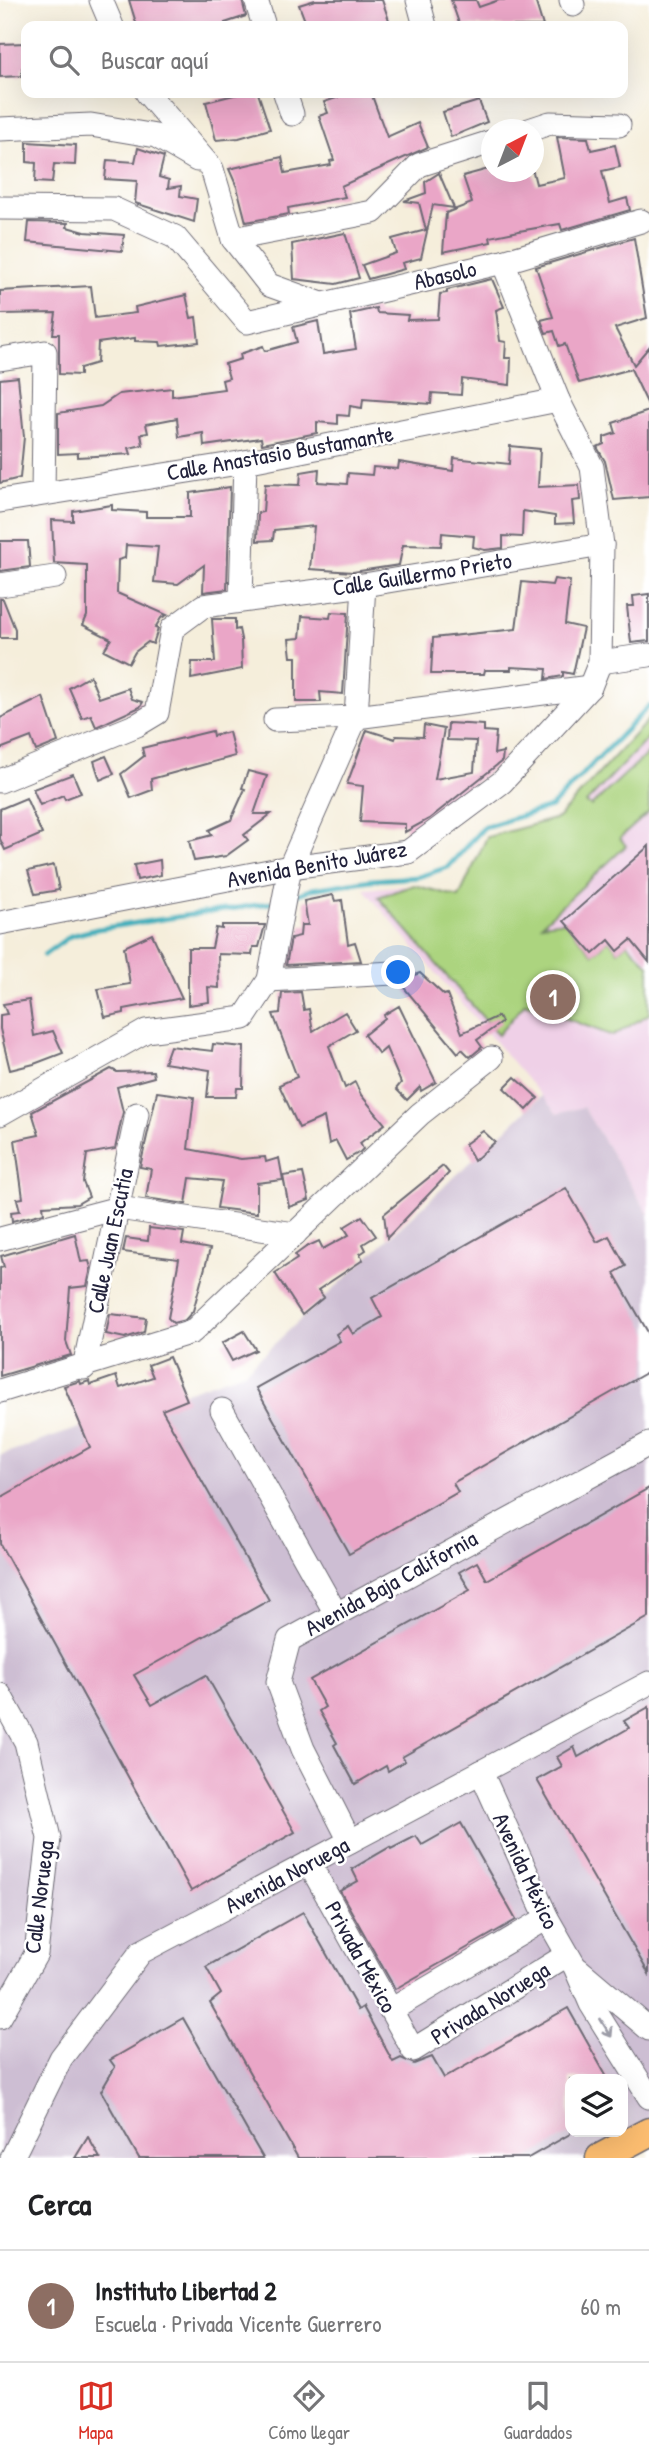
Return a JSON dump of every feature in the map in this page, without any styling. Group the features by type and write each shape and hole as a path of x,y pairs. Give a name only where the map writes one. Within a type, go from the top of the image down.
{"main road":[{"path":"600,2158 638,2144"}],"street":[{"path":"101,0 110,21"},
{"path":"256,0 262,21"},
{"path":"418,0 424,21"},
{"path":"151,98 212,169 233,239 269,285 319,303"},
{"path":"0,129 90,125 156,136 212,169"},
{"path":"544,125 619,125"},
{"path":"233,239 373,212 419,165 481,145"},
{"name":"Abasolo","path":"0,208 114,209 175,237 247,322 503,262 641,221"},
{"name":"Avenida Benito Juárez","path":"0,923 286,888 408,852 502,782 590,687 600,662 601,545 592,467 558,400 503,262"},
{"path":"0,359 45,352 43,493"},
{"name":"Calle Anastasio Bustamante","path":"0,500 245,462 558,400"},
{"path":"241,599 245,462"},
{"name":"Calle Guillermo Prieto","path":"0,780 137,725 158,713 172,629 203,606 365,585 601,545"},
{"path":"0,585 55,577"},
{"path":"0,1114 146,1031 244,1018 269,980 286,888 356,717 365,585"},
{"path":"600,662 649,655"},
{"path":"275,720 356,717 590,687"},
{"path":"269,980 393,974"},
{"path":"0,1391 84,1368 192,1332 419,1114 491,1058"},
{"name":"Calle Juan Escutia","path":"84,1368 137,1114"},
{"path":"0,1239 118,1208 295,1234"},
{"path":"222,1410 335,1612"},
{"name":"Avenida Baja California","path":"350,1841 303,1749 278,1682 289,1640 335,1612 649,1444"},
{"name":"Avenida Noruega","path":"12,2158 61,2058 141,1952 649,1684"},
{"name":"Calle Noruega","path":"0,1695 26,1742 49,1838 36,1954 0,2017"},
{"name":"Avenida México","path":"481,1772 547,1918 591,2004 649,2097"},
{"name":"Privada México","path":"309,1863 413,2050"},
{"path":"391,2010 547,1918"},
{"name":"Avenida México","path":"571,1961 649,2029"},
{"name":"Privada Noruega","path":"413,2050 571,1961"}],"shaded area":[{"path":"649,719 649,1215 583,1107 557,1114 364,889 414,885 459,897 487,837 558,818"},
{"path":"542,1096 557,1114 583,1107 649,1215 649,2122 628,2134 628,2074 565,2074 565,2137 622,2137 584,2158 0,2158 0,1455 244,1372"}],"green space":[{"path":"649,719 649,737 586,803 591,806 649,752 649,812 620,838 626,846 542,924 564,921 593,954 609,940 618,951 627,943 649,965 649,1014 613,1036 525,1003 498,1035 378,897 414,885 459,897 487,837 558,818"}],"building":[{"path":"129,0 242,0 246,16 231,21 135,21"},
{"path":"315,0 382,0 389,21 305,21 299,5"},
{"path":"451,0 476,0 479,7 499,0 535,0 541,21 458,21"},
{"path":"21,43 21,76 0,77 0,44"},
{"path":"222,98 260,98 270,129 239,138 216,140 206,102"},
{"path":"336,98 373,98 387,137 418,123 428,147 341,186 345,197 288,208 289,214 246,222 237,187 229,169 282,157 285,173 331,165 330,161 334,160 319,116 328,113 324,102"},
{"path":"479,101 486,119 481,119 481,124 451,137 443,112"},
{"path":"557,137 588,138 591,150 615,145 620,167 602,171 610,203 627,198 630,210 562,230 560,224 519,231 490,237 491,242 443,252 446,213 472,203 463,176 481,171 481,182 536,184 565,178"},
{"path":"27,142 76,145 75,165 54,164 52,183 35,182 36,163 27,162"},
{"path":"138,148 164,157 159,177 169,180 168,188 181,186 180,196 197,199 194,222 135,203 137,181 105,179 107,160 135,162"},
{"path":"439,173 454,208 433,205 421,258 402,263 404,269 368,279 362,265 396,253 392,239 426,230 419,203 404,201 426,193 425,182"},
{"path":"29,222 68,223 67,227 85,232 124,235 122,251 27,242"},
{"path":"345,233 359,278 336,284 294,279 292,244"},
{"path":"634,238 647,318 615,328 634,365 649,347 649,407 631,369 579,383 565,344 559,346 554,331 546,333 541,320 553,317 536,267"},
{"path":"492,279 504,307 496,310 500,341 506,342 505,358 511,358 510,385 462,379 461,395 432,393 431,404 363,399 362,408 350,406 349,416 338,415 338,424 317,422 317,433 262,444 261,438 204,446 203,433 179,437 177,418 146,424 148,433 141,434 143,445 129,448 131,454 78,457 78,453 58,454 58,413 101,406 119,394 172,388 172,396 224,389 222,380 229,378 225,364 241,359 240,354 263,346 265,351 297,342 293,327 318,321 323,354 356,349 350,314 376,308 377,313 408,315 407,320 438,319 440,294"},
{"path":"91,286 95,318 136,313 135,307 186,295 191,318 196,317 199,342 161,346 160,342 135,341 135,338 98,343 97,363 80,368 80,375 59,374 59,334 53,334 56,313 0,314 0,291"},
{"path":"18,377 24,437 20,478 0,483 0,379"},
{"path":"649,411 649,497 614,500 605,461 597,447 604,444 604,437 616,433 613,423"},
{"path":"510,446 540,449 538,487 579,485 580,500 572,501 574,523 555,524 555,516 523,511 522,537 503,536 503,548 485,550 473,547 474,536 442,533 441,546 403,545 399,565 353,572 310,569 314,526 274,530 273,540 257,541 258,513 263,512 265,484 300,485 301,472 319,469 318,482 347,484 348,473 372,475 373,467 398,469 399,462 453,471 454,458 509,464"},
{"path":"230,487 227,589 203,592 204,565 178,584 154,582 158,547 126,545 125,558 118,560 117,593 167,615 161,618 155,628 158,629 153,644 148,642 135,652 129,663 104,650 111,639 83,625 87,616 87,565 54,563 52,520 73,521 73,511 112,505 112,510 146,512 146,517 190,517 190,493"},
{"path":"0,541 28,541 30,567 0,571"},
{"path":"554,579 570,581 565,624 583,628 573,674 563,672 563,676 546,679 547,669 511,667 511,670 485,670 484,674 431,674 433,638 516,629 522,582 552,585"},
{"path":"649,594 649,641 631,643 627,606 634,606 633,596"},
{"path":"0,599 3,599 15,629 15,638 0,638"},
{"path":"331,612 348,613 343,694 320,692 321,702 296,702 296,657 291,657 289,639 300,638 302,616 330,618"},
{"path":"212,619 235,619 235,630 239,629 241,639 242,669 191,679 192,662 215,662"},
{"path":"90,676 99,698 128,688 132,699 143,702 140,707 96,727 91,715 82,718 69,688"},
{"path":"43,697 58,742 36,751 31,737 0,749 0,718"},
{"path":"448,723 484,725 484,731 496,732 494,754 503,752 502,761 429,819 405,832 405,824 360,822 363,786 347,784 367,730 395,739 396,736 423,737 424,725 444,729 435,779 474,772 476,741 447,740"},
{"path":"212,731 213,736 229,732 235,756 151,779 152,790 131,798 121,774 144,756 142,748"},
{"path":"106,756 114,774 100,780 94,761"},
{"path":"248,771 267,776 254,814 271,814 244,835 248,840 226,856 194,861 189,841 212,835 209,830 231,820 245,789 242,788"},
{"path":"73,774 81,793 65,799 63,795 40,805 33,789"},
{"path":"26,798 42,834 5,850 0,839 0,809"},
{"path":"649,846 649,962 631,940 618,951 609,940 593,954 564,921"},
{"path":"160,860 161,875 137,880 134,865"},
{"path":"54,865 59,890 35,894 28,871"},
{"path":"333,895 335,901 342,900 348,944 355,942 361,961 286,965 291,938 300,936 301,925 308,925 304,901"},
{"path":"222,925 265,925 259,947 253,947 252,955 218,954 219,988 208,987 209,1002 188,1005 188,948 212,948 216,928 222,929"},
{"path":"152,934 182,998 124,1009 124,1013 105,1017 98,989 130,984 124,947"},
{"path":"420,973 444,995 447,994 462,1033 498,1016 502,1022 477,1040 482,1047 470,1057 462,1049 458,1053 401,984 406,978"},
{"path":"301,992 304,1010 309,1009 313,1031 345,1012 356,1030 329,1046 345,1088 355,1082 361,1095 385,1124 360,1143 363,1149 360,1152 346,1160 336,1141 329,1144 324,1117 299,1128 279,1085 297,1077 273,1014 280,1013 282,993"},
{"path":"29,1000 34,1036 53,1031 63,1053 10,1070 0,1029 0,1015 7,1014 3,1004"},
{"path":"399,1006 436,1082 421,1091 420,1087 407,1100 396,1089 401,1083 386,1048 379,1054 364,1035 385,1018 384,1015"},
{"path":"213,1044 244,1047 243,1088 237,1088 236,1097 207,1097 210,1070 164,1063 170,1046 212,1051"},
{"path":"111,1069 117,1072 153,1071 154,1077 117,1087 123,1112 115,1149 87,1154 83,1182 89,1197 77,1204 43,1206 44,1213 12,1221 11,1212 20,1211 17,1199 23,1198 15,1140 39,1135 32,1112"},
{"path":"515,1077 538,1098 527,1110 504,1088"},
{"path":"157,1092 194,1097 188,1149 241,1159 265,1157 266,1162 279,1158 283,1180 257,1183 257,1213 217,1208 222,1181 190,1178 186,1204 146,1198 151,1169 140,1167"},
{"path":"483,1131 495,1142 474,1161 465,1144"},
{"path":"443,1166 449,1173 387,1238 384,1214"},
{"path":"303,1173 309,1200 289,1207 283,1176"},
{"path":"566,1188 597,1242 609,1236 626,1266 614,1273 649,1334 646,1373 453,1483 458,1492 349,1554 256,1388 340,1341 336,1334 348,1326 353,1334 382,1317 372,1298"},
{"path":"362,1216 376,1236 363,1244 366,1250 360,1254 363,1260 318,1290 324,1297 302,1315 275,1273 297,1259 295,1255 306,1247 319,1241 323,1249 349,1235 344,1227"},
{"path":"149,1228 184,1232 182,1244 210,1249 193,1311 185,1320 173,1323 168,1318 179,1259 123,1252 126,1238 148,1241"},
{"path":"75,1234 81,1262 89,1261 91,1268 87,1286 70,1288 66,1341 71,1355 0,1376 0,1268 4,1267 1,1256"},
{"path":"110,1314 146,1318 144,1332 125,1338 106,1334"},
{"path":"244,1331 256,1350 232,1361 222,1343"},
{"path":"169,1357 187,1400 162,1410 269,1600 134,1675 152,1705 206,1675 295,1832 191,1891 0,1544 0,1498 90,1447 64,1386 80,1381 81,1384 89,1381 90,1385 116,1376 120,1388 153,1377 148,1365"},
{"path":"649,1488 649,1617 402,1757 405,1761 388,1771 386,1766 355,1784 319,1711 325,1707 310,1680 470,1590 459,1572 477,1562 487,1580"},
{"path":"649,1707 649,1974 537,1780 562,1766 557,1757 574,1747 578,1757 629,1728 624,1721"},
{"path":"461,1823 516,1920 395,1989 340,1891 358,1881 352,1869 390,1847 391,1849 416,1836 422,1845"},
{"path":"303,1912 358,2010 363,2007 393,2062 401,2058 414,2064 432,2057 444,2078 568,2008 605,2074 565,2074 565,2137 528,2158 298,2158 210,2003 221,1994 206,1967"},
{"path":"183,2018 263,2158 139,2158 101,2091 115,2067 110,2060"},
{"path":"88,2137 100,2158 75,2158"}],"waterway":[{"path":"293,896 312,889 371,880 418,877 448,867 484,827 551,807 649,706"},
{"path":"44,955 70,936 97,929 277,902"}],"place":[{"name":"Instituto Libertad 2","path":"553,997"}]}
